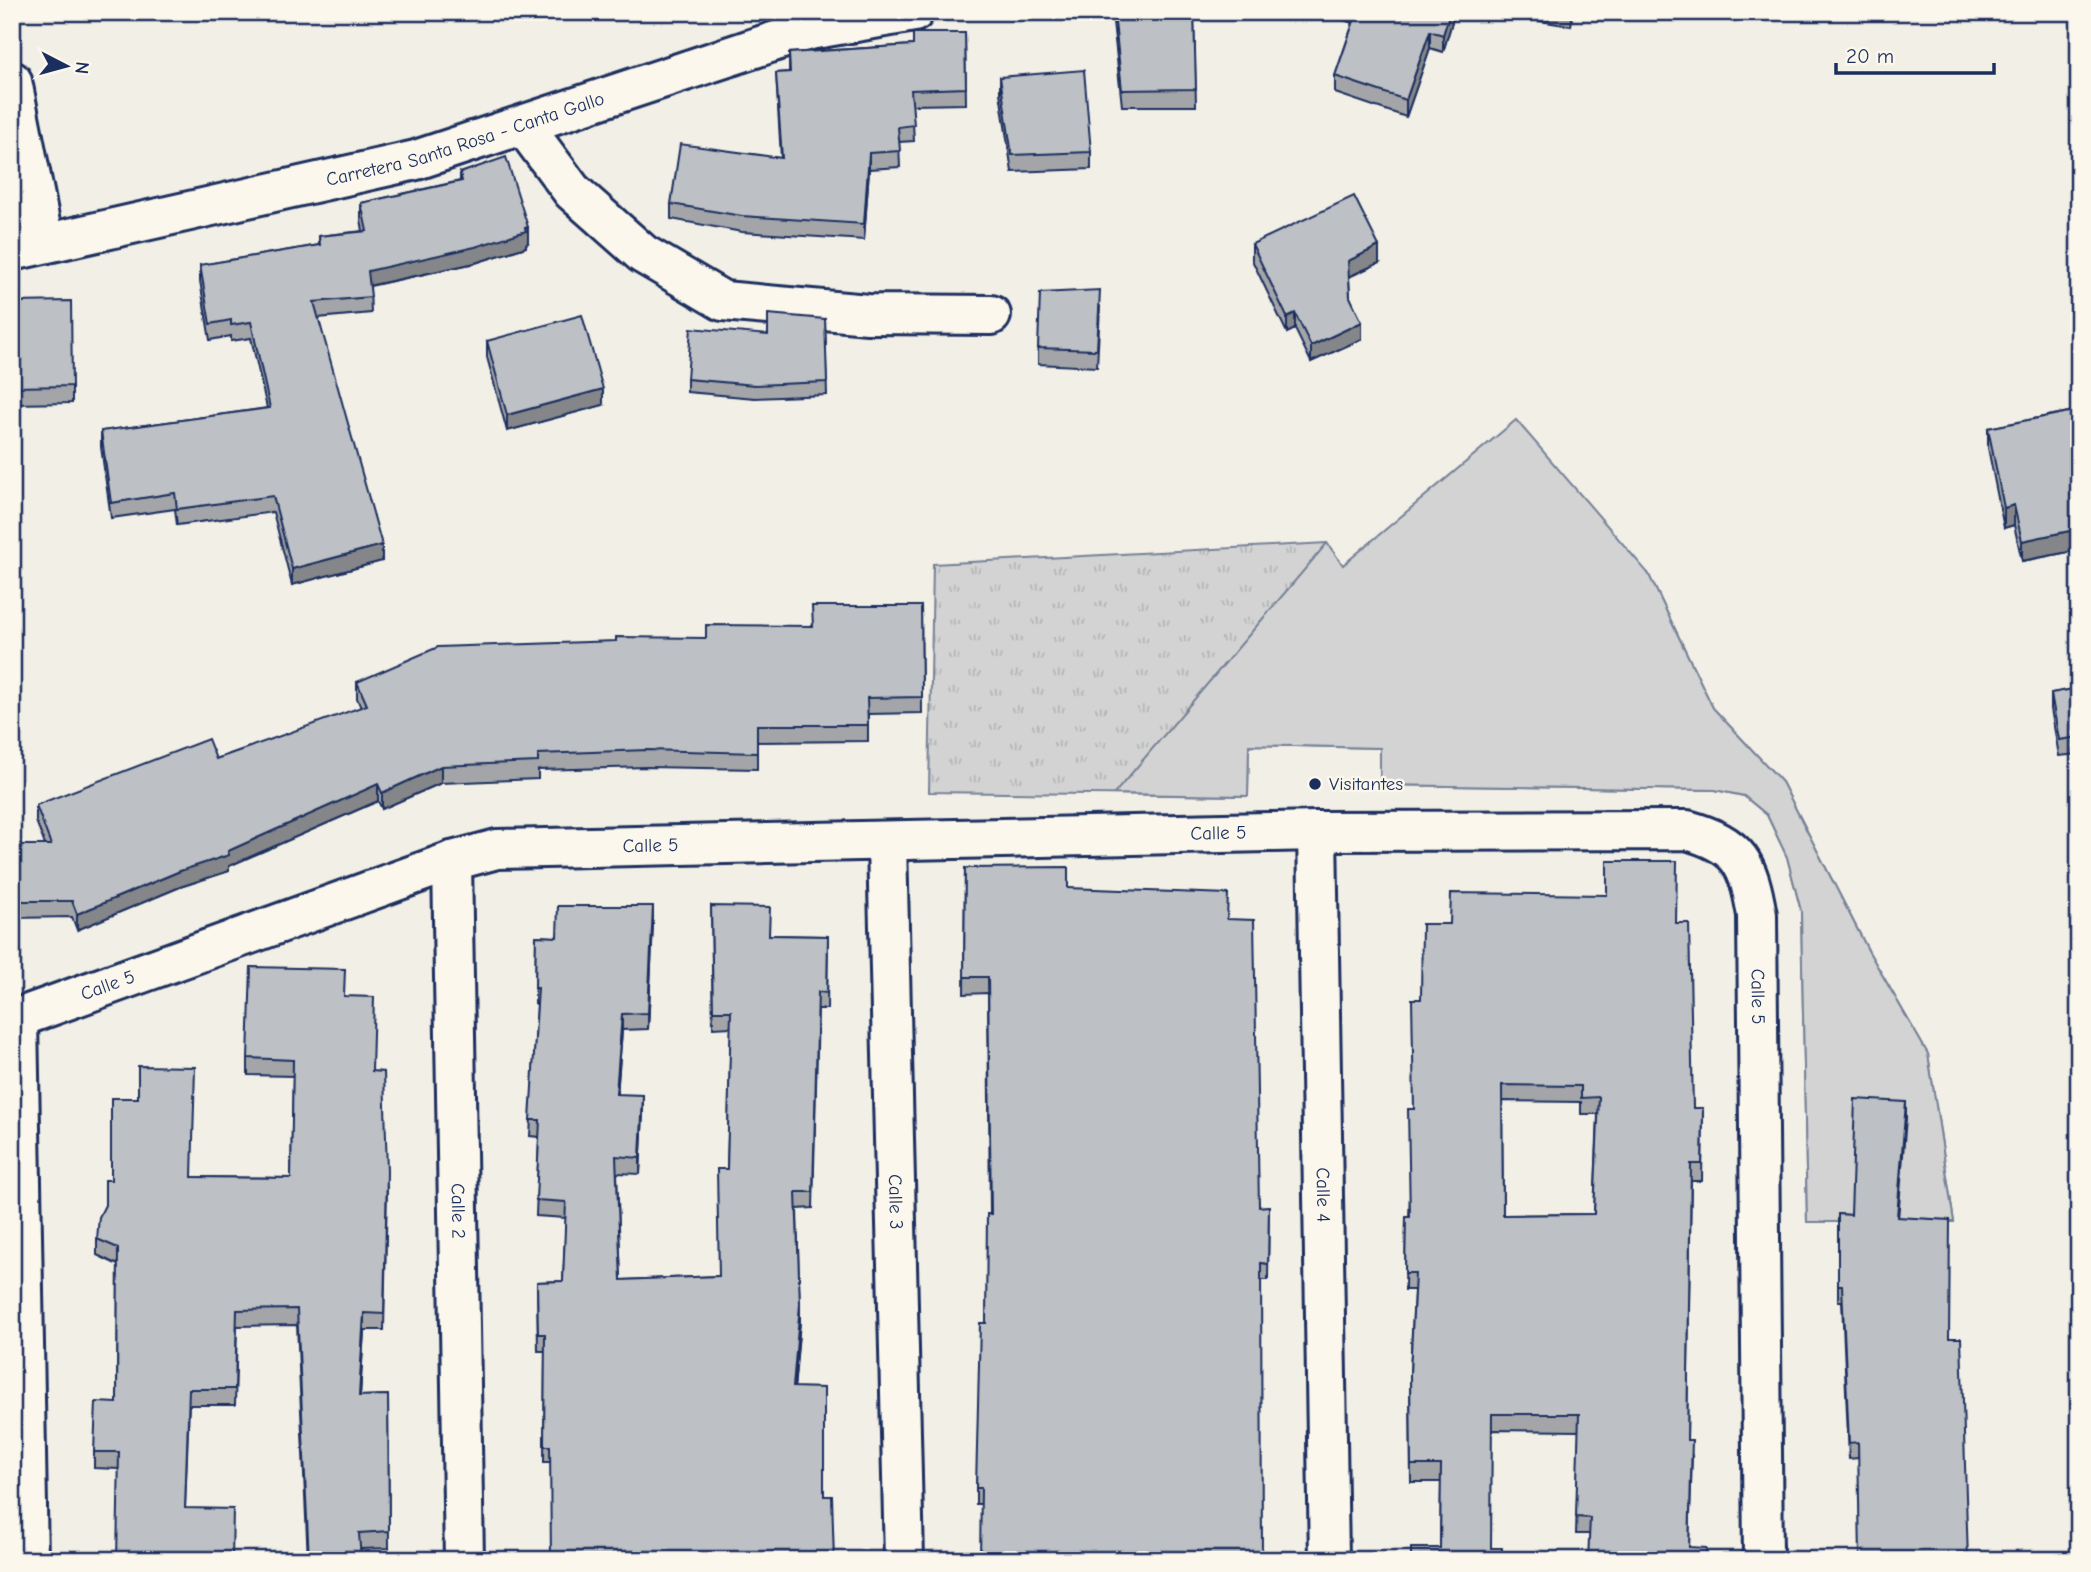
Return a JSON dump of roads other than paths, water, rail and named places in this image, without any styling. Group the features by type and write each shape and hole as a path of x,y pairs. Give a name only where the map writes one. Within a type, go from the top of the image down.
{"street":[{"name":"Carretera Santa Rosa - Canta Gallo","path":"28,247 416,160 808,30 914,12"},
{"path":"12,81 28,247"},
{"path":"523,125 572,191 643,254 723,301 868,314 991,315"},
{"name":"Calle 5","path":"15,1020 452,861 497,849 887,843 1317,831 1687,830 1713,838 1731,849 1743,862 1751,879 1757,915 1763,1560"},
{"name":"Calle 4","path":"1317,831 1329,1560"},
{"name":"Calle 3","path":"887,843 904,1560"},
{"name":"Calle 2","path":"452,861 464,1560"},
{"path":"15,1020 28,1560"}],"place":[{"name":"Visitantes","path":"1315,784"}]}
